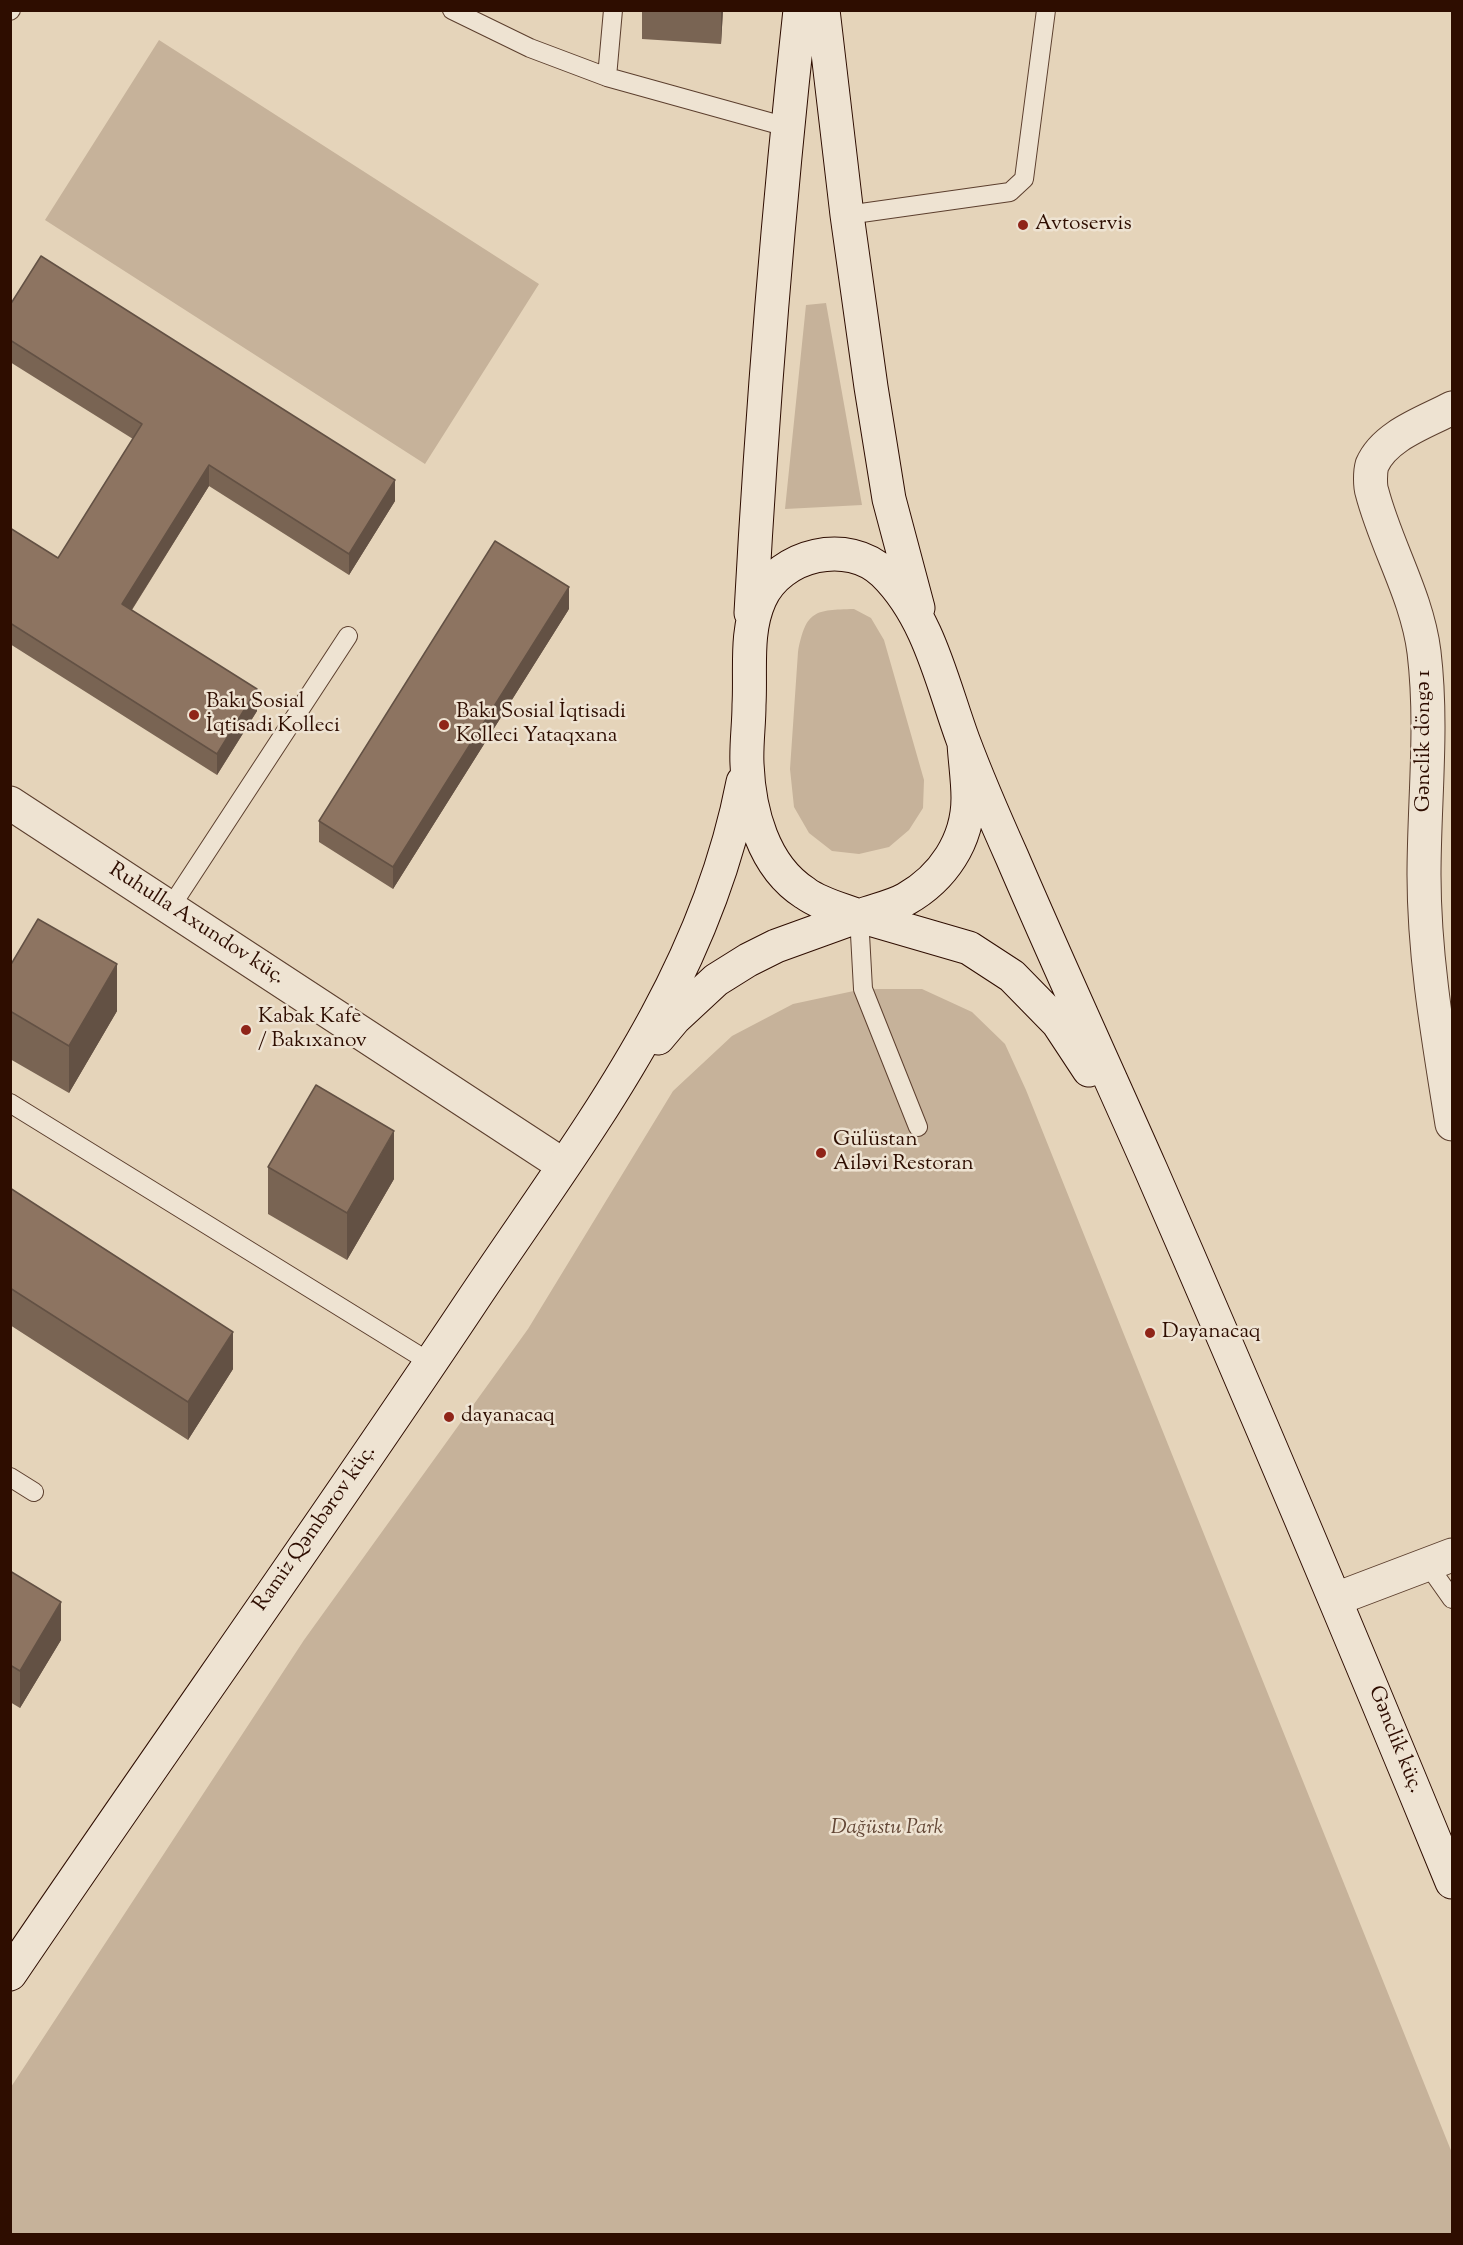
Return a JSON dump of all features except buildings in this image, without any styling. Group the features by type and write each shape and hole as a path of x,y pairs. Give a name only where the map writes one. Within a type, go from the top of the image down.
{"main road":[{"path":"800,10 758,489 750,639 747,766 755,819 765,847 775,864 791,882 806,894 859,916 969,948 1012,976 1058,1023 1101,1086 1148,1163"},
{"path":"823,10 847,215 889,499 925,633 964,743 1009,851 1148,1163"},
{"name":"Gənclik döngə 1","path":"1452,408 1407,431 1386,446 1372,466 1371,490 1412,601 1440,716 1438,872 1427,949 1448,1063 1452,1124"},
{"path":"750,639 760,599 776,575 804,558 834,554 857,556 882,571 905,600 925,633"},
{"path":"620,1083 674,1019 716,980 776,946 904,900 931,883 949,861 961,835 968,800 964,743"},
{"path":"620,1083 658,1017 711,899 729,842 747,766"},
{"name":"Ruhulla Axundov küç.","path":"10,803 563,1165"},
{"name":"Ramiz Qəmbərov küç.","path":"10,1974 431,1363 620,1083"},
{"name":"Gənclik küç.","path":"1148,1163 1336,1599 1452,1882"},
{"path":"1336,1599 1440,1560"}],"lane":[{"path":"452,10 530,48 607,76 788,127"},
{"path":"607,76 612,10"},
{"path":"847,215 1010,192 1024,179 1046,10"},
{"path":"170,908 348,636"},
{"path":"859,916 863,988 918,1126"},
{"path":"10,1103 431,1363"},
{"path":"10,1477 34,1492"},
{"path":"1440,1560 1452,1599"}],"green space":[{"path":"159,40 539,284 425,464 45,220"},
{"path":"826,303 862,505 785,509 806,305"},
{"path":"854,609 871,618 884,640 924,780 923,808 909,830 889,847 859,854 832,851 809,833 794,807 790,769 798,652 805,628 814,615 821,612"},
{"name":"Dağüstu Park","path":"863,989 922,989 972,1012 1005,1044 1026,1090 1452,2153 1452,2234 11,2234 11,2087 304,1640 528,1329 673,1091 732,1036 793,1004"}],"place":[{"name":"Avtoservis","path":"1023,225"},
{"name":"Bakı Sosial İqtisadi Kolleci","path":"194,715"},
{"name":"Bakı Sosial İqtisadi Kolleci Yataqxana","path":"444,725"},
{"name":"Kabak Kafe / Bakıxanov","path":"246,1030"},
{"name":"Gülüstan Ailəvi Restoran","path":"821,1153"},
{"name":"Dayanacaq","path":"1150,1333"},
{"name":"dayanacaq","path":"449,1417"}]}
